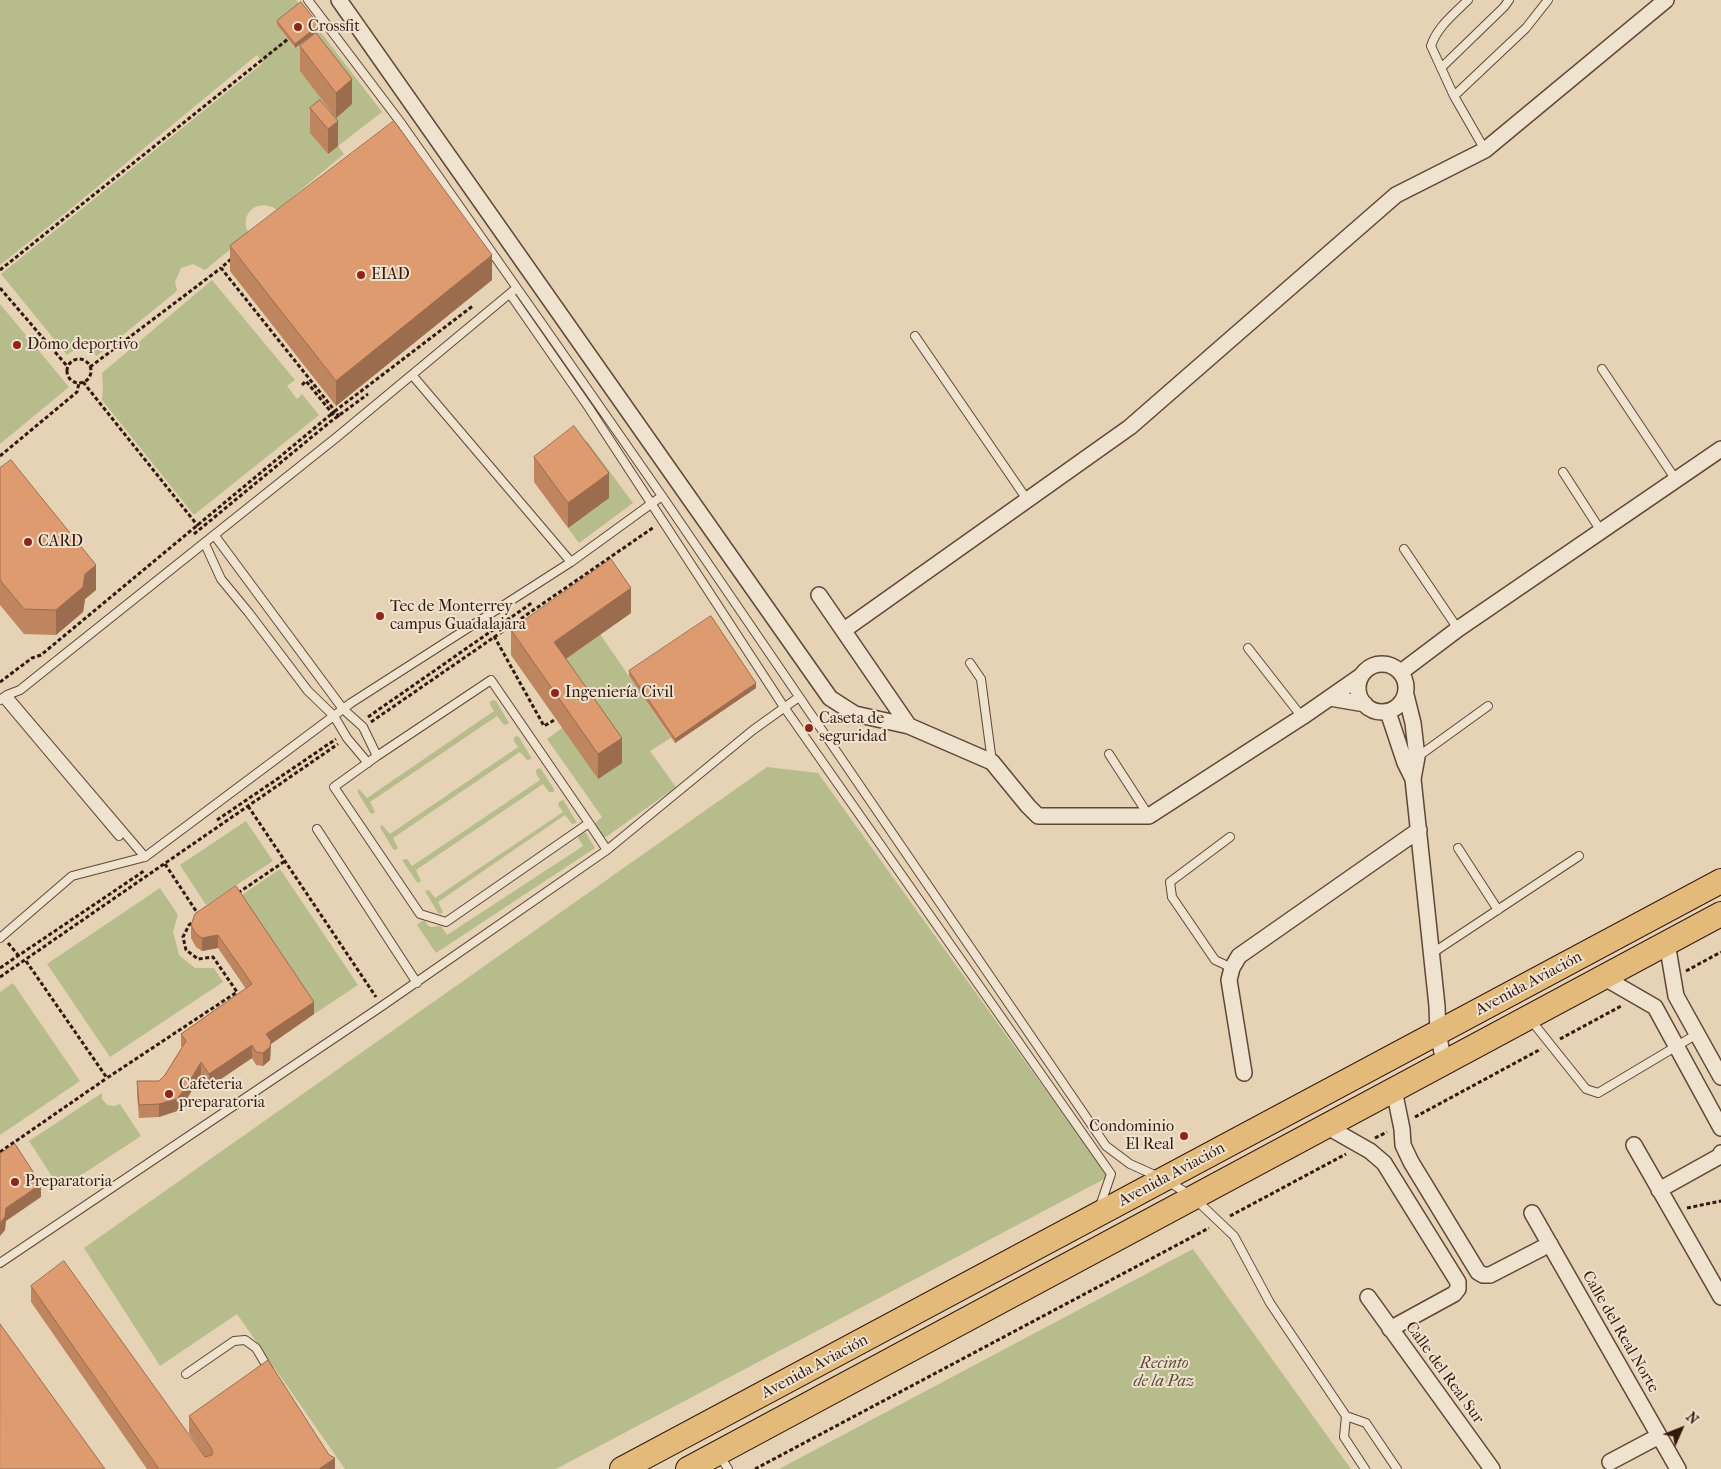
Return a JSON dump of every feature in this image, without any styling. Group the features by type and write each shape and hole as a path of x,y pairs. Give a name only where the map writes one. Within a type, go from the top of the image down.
{"main road":[{"name":"Avenida Aviación","path":"622,1469 1721,881"},
{"name":"Avenida Aviación","path":"688,1469 723,1461 1193,1197 1721,914"},
{"path":"666,1446 678,1469"}],"street":[{"path":"339,0 830,698 855,714 909,726 992,762 1038,816 1149,816 1302,717 1361,676 1366,670 1378,664 1390,665 1401,672 1406,683 1406,695 1413,723 1411,760 1437,1006 1438,1033 1444,1062"},
{"path":"844,630 1130,427 1396,195 1485,150 1666,0"},
{"path":"1401,672 1458,629 1721,449"},
{"path":"818,595 909,726"},
{"path":"1361,676 1359,693 1364,704"},
{"path":"1330,698 1364,704 1375,711 1388,712 1399,706 1406,695"},
{"path":"1388,712 1411,760"},
{"path":"1244,1073 1229,980 1232,968 1239,956 1419,830"},
{"path":"1667,943 1676,996 1721,1077"},
{"path":"1603,977 1655,1007 1721,1128"},
{"path":"1394,1090 1402,1129 1403,1145 1423,1182 1478,1272 1483,1275 1490,1275 1550,1244"},
{"path":"1326,1126 1370,1151 1384,1163 1458,1282 1458,1288 1454,1294 1390,1329"},
{"path":"1634,1145 1721,1297"},
{"path":"1659,1190 1720,1156 1721,1153"},
{"path":"1404,1193 1423,1182"},
{"name":"Calle del Real Norte","path":"1532,1213 1678,1469"},
{"name":"Calle del Real Sur","path":"1368,1297 1492,1469"},
{"path":"1610,1462 1659,1436"}],"lane":[{"path":"308,0 401,122 517,287 1106,1146 1130,1164 1164,1179 1193,1197 1234,1236 1270,1303 1346,1416 1366,1423 1397,1469"},
{"path":"1468,0 1434,36 1431,46 1454,96 1485,150"},
{"path":"1441,68 1510,0"},
{"path":"1454,96 1526,28 1548,0"},
{"path":"3,698 20,690 210,540 413,376 517,287"},
{"path":"510,294 573,384 784,707 1111,1174 1097,1215"},
{"path":"915,336 1028,501"},
{"path":"1602,369 1676,480"},
{"path":"413,376 570,562"},
{"path":"1563,472 1601,531"},
{"path":"0,938 72,876 145,857 344,709 570,562 662,496"},
{"path":"210,540 344,709 361,725 377,756"},
{"path":"210,540 221,579 308,691 334,716 346,735 368,762"},
{"path":"1404,549 1458,629"},
{"path":"1248,648 1302,717"},
{"path":"970,663 981,679 992,762"},
{"path":"589,824 446,922 420,914 334,787 368,762 491,680 589,824 606,850"},
{"path":"0,1263 417,983 606,850 753,730 799,697"},
{"path":"3,698 119,836"},
{"path":"3,698 145,857"},
{"path":"1411,760 1488,706"},
{"path":"1109,754 1149,816"},
{"path":"317,829 417,983"},
{"path":"1230,837 1170,882 1172,897 1215,960 1232,968"},
{"path":"1458,848 1498,910"},
{"path":"1430,954 1579,856"},
{"path":"1528,1017 1586,1089 1598,1093 1697,1034"},
{"path":"186,1374 234,1341 245,1340 256,1348 276,1380"},
{"path":"1346,1416 1344,1438 1365,1469"}],"path":[{"path":"0,270 288,39"},
{"path":"90,367 236,256"},
{"path":"221,268 334,412 336,418"},
{"path":"0,288 67,366 66,370 69,378 81,383 210,540"},
{"path":"0,682 32,658 41,655 334,412 480,301"},
{"path":"0,456 77,392 81,383 89,378 90,367 85,361 77,359 67,366"},
{"path":"302,385 306,381 338,416 339,421 330,428 338,437"},
{"path":"361,725 663,521"},
{"path":"361,725 536,600"},
{"path":"67,626 70,630"},
{"path":"494,636 544,726 556,719"},
{"path":"0,978 248,806 346,735"},
{"path":"214,822 346,735"},
{"path":"248,806 382,1006"},
{"path":"231,897 285,861"},
{"path":"165,864 200,918"},
{"path":"0,968 148,868"},
{"path":"0,1152 237,992 213,957 198,959 186,950 183,937 189,925 195,921"},
{"path":"1678,975 1721,952"},
{"path":"26,960 107,1078"},
{"path":"1556,1041 1626,1003"},
{"path":"1408,1121 1547,1046"},
{"path":"1373,1139 1390,1130"},
{"path":"1225,1219 1347,1153"},
{"path":"1672,1211 1721,1201"},
{"path":"755,1469 1216,1224"}],"green space":[{"path":"0,0 296,0 301,7 277,25 294,48 319,30 382,112 338,146 344,154 277,210 264,205 252,209 246,220 249,234 205,270 193,264 181,268 175,282 177,291 97,356 86,349 75,350 67,355 1,274 263,63 257,55 0,265"},
{"path":"212,280 295,380 287,386 297,399 302,394 319,415 194,515 102,400 102,373"},
{"name":"Domo deportivo","path":"0,304 69,387 0,444"},
{"path":"587,441 633,503 579,543 568,528 608,498 574,451"},
{"path":"600,634 671,738 650,751 676,787 606,837 600,836 595,829 595,823 602,817 547,739 562,728 554,667"},
{"path":"496,701 509,723 503,724 497,716 370,802 375,812 370,813 357,791 359,789 367,798 494,711 490,705 490,702"},
{"path":"516,736 519,737 532,759 527,760 520,752 393,838 398,848 393,849 380,827 382,825 390,834 518,747 514,741"},
{"path":"767,767 818,773 1108,1177 556,1469 345,1469 237,1314 160,1366 84,1248"},
{"path":"539,768 554,789 554,792 549,792 543,784 416,870 421,881 418,883 416,881 402,860 407,859 412,866 540,780 536,773 536,770"},
{"path":"562,800 577,823 572,824 565,815 438,902 443,912 441,914 438,913 425,891 429,890 435,898 563,812 558,805"},
{"path":"246,821 273,861 206,905 180,865"},
{"path":"586,833 595,848 436,953 417,925 425,921 430,927 441,926 447,935 583,846 578,838 579,834"},
{"path":"280,869 358,985 314,1014 236,899"},
{"path":"160,888 178,915 173,931 179,955 195,968 214,968 223,982 110,1057 47,964"},
{"path":"13,983 80,1081 0,1135 0,992"},
{"path":"102,1093 102,1099 107,1105 114,1106 120,1104 141,1136 60,1189 29,1141"},
{"name":"Recinto de la Paz","path":"1193,1249 1351,1469 779,1469"}],"building":[{"name":"Crossfit","path":"301,2 319,25 295,44 277,21"},
{"path":"316,33 352,79 336,93 300,46"},
{"path":"320,100 338,121 328,129 310,108"},
{"name":"EIAD","path":"394,121 492,255 336,381 230,246"},
{"path":"574,426 609,473 568,503 534,457"},
{"name":"CARD","path":"11,460 96,565 85,574 83,587 56,610 24,609 0,580 0,468"},
{"path":"611,559 631,588 554,642 622,738 598,754 511,630"},
{"path":"711,616 756,683 675,739 629,671"},
{"path":"236,886 314,1002 266,1034 271,1041 270,1047 263,1053 256,1052 252,1045 209,1074 201,1062 177,1099 159,1104 139,1105 137,1081 159,1081 165,1075 186,1041 181,1034 252,984 218,935 202,938 196,934 191,925 195,914"},
{"name":"Preparatoria","path":"15,1144 41,1184 6,1208 5,1217 0,1223 0,1154"},
{"path":"64,1261 205,1457 212,1455 212,1449 189,1416 268,1360 329,1455 335,1458 319,1469 159,1469 31,1286"},
{"path":"0,1324 105,1469 0,1469"}],"place":[{"name":"Crossfit","path":"298,27"},
{"name":"EIAD","path":"361,275"},
{"name":"Domo deportivo","path":"17,345"},
{"name":"CARD","path":"28,542"},
{"name":"Tec de Monterrey campus Guadalajara","path":"380,616"},
{"name":"Ingeniería Civil","path":"555,693"},
{"name":"Caseta de seguridad","path":"809,728"},
{"name":"Cafeteria preparatoria","path":"169,1094"},
{"name":"Condominio El Real","path":"1184,1136"},
{"name":"Preparatoria","path":"15,1182"}]}
